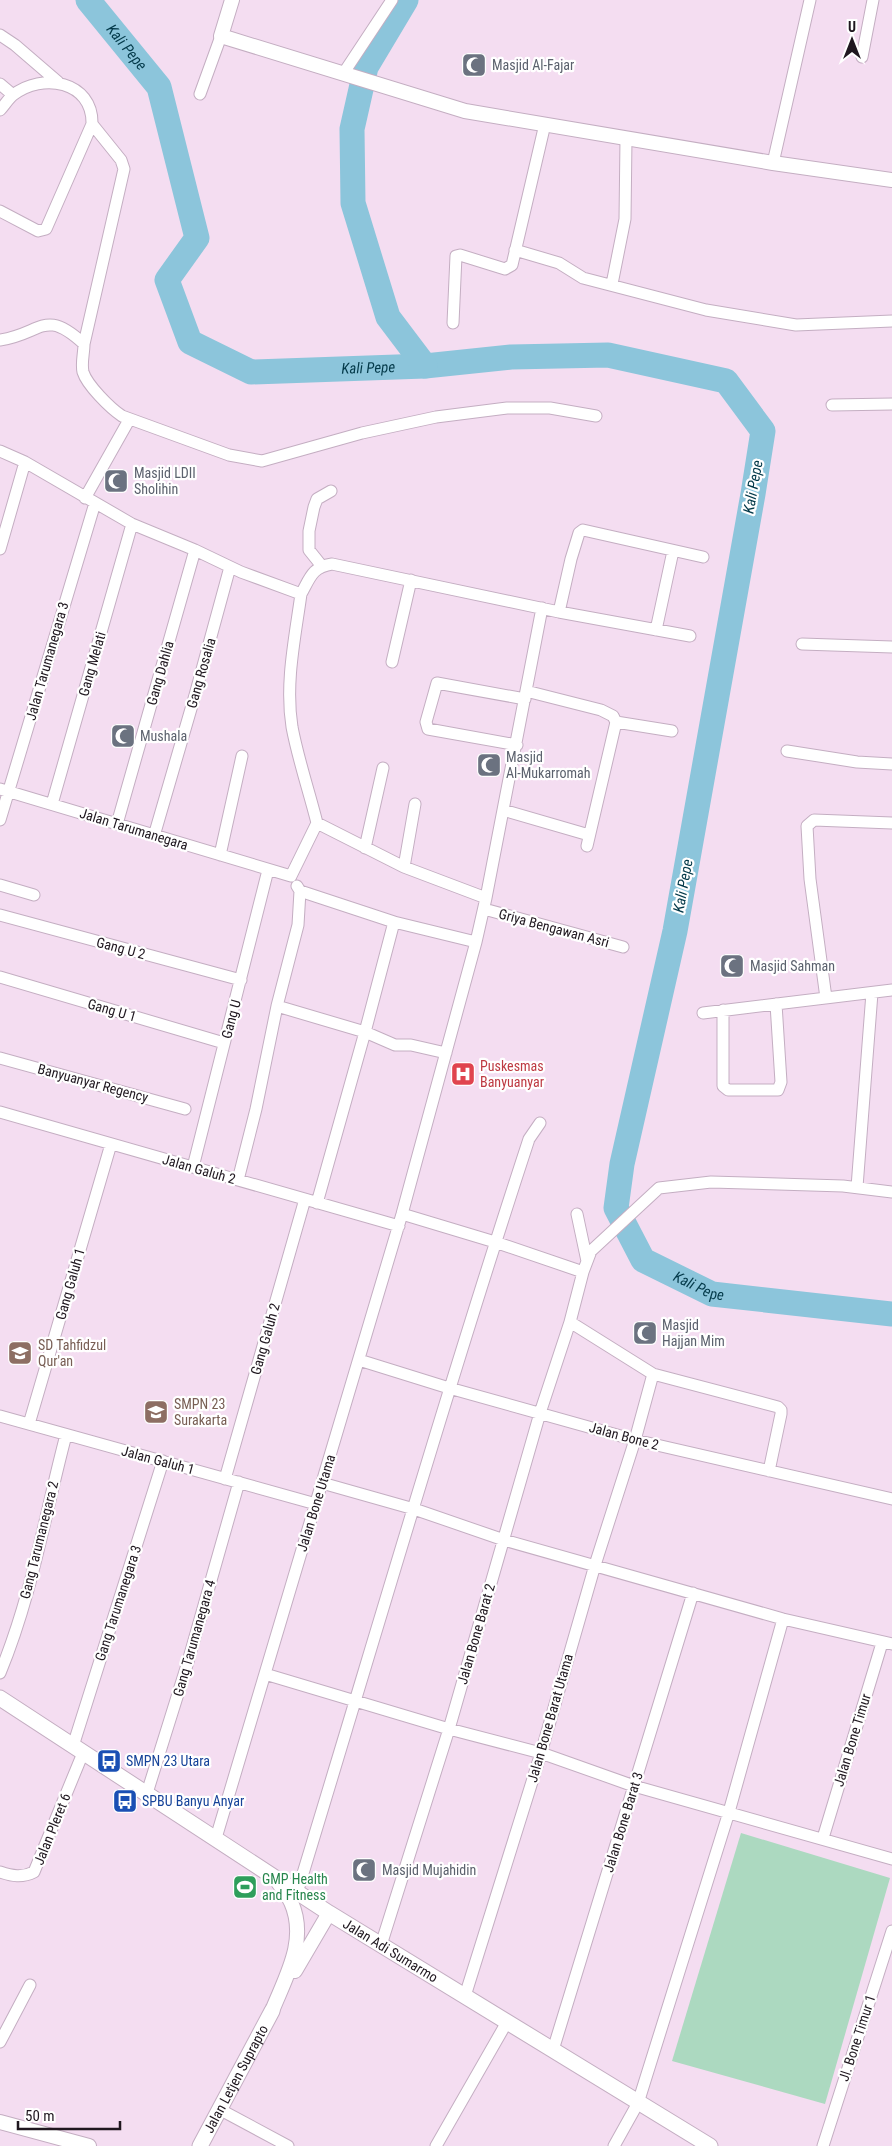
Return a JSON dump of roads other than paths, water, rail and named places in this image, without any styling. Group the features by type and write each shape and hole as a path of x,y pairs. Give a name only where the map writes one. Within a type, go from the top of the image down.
{"main road":[{"name":"Jalan Adi Sumarmo","path":"0,1698 216,1838 297,1893 710,2146"},
{"name":"Jalan Letjen Suprapto","path":"200,2146 272,2010"}],"street":[{"path":"200,94 232,0"},
{"path":"346,75 392,0"},
{"path":"773,163 810,0"},
{"path":"862,57 873,0"},
{"path":"0,35 15,45 58,82 73,88 86,100 92,113 92,124 44,231 38,231 0,211"},
{"path":"221,36 464,111 773,163 892,180"},
{"path":"0,110 13,95 43,83 58,82"},
{"path":"0,84 13,95"},
{"path":"92,124 121,160 124,169 85,340 83,369 88,382 110,407 129,420 229,454 262,461 362,433 436,417 507,408 550,408 596,416"},
{"path":"454,323 454,259 456,256 460,254 504,269 512,265 545,124"},
{"path":"612,284 625,219 626,139"},
{"path":"515,250 559,263 583,278 706,310 796,325 892,320"},
{"path":"0,340 46,325 60,325 85,340"},
{"path":"832,405 892,404"},
{"name":"Jalan Tarumanegara 3","path":"0,820 4,790 90,501 129,420"},
{"path":"0,452 25,462 132,524 195,550 230,567 301,594"},
{"path":"0,549 25,462"},
{"path":"321,566 310,550 309,532 317,499 331,491"},
{"name":"Gang Melati","path":"52,804 132,524"},
{"path":"560,612 571,559 581,531 704,557"},
{"name":"Gang Dahlia","path":"117,824 195,550"},
{"path":"656,630 673,551"},
{"path":"238,1180 256,1109 277,1006 298,925 300,891 291,876 317,823 292,727 290,697 290,672 301,594 312,572 321,566 332,564 560,612 690,636"},
{"name":"Gang Rosalia","path":"154,836 230,567"},
{"path":"392,662 411,580"},
{"name":"Jalan Bone Utama","path":"216,1838 399,1226 476,942 517,745 542,608"},
{"path":"802,644 892,647"},
{"path":"503,810 588,841 616,722 613,716 601,710 525,695 437,683 426,722 428,729 517,745"},
{"path":"616,722 672,731"},
{"path":"787,751 857,762 892,764"},
{"path":"220,855 242,756"},
{"path":"365,848 383,768"},
{"name":"Jalan Tarumanegara","path":"4,790 291,876"},
{"path":"404,867 414,804"},
{"path":"826,998 810,879 806,826 814,820 892,823"},
{"name":"Griya Bengawan Asri","path":"317,823 404,867 485,904 623,947"},
{"name":"Gang U","path":"193,1167 268,870"},
{"path":"0,885 34,894"},
{"path":"300,891 394,922 476,942"},
{"name":"Gang U 2","path":"0,915 241,980"},
{"path":"317,1203 394,922"},
{"name":"Gang U 1","path":"0,977 224,1043"},
{"path":"703,1013 892,990"},
{"path":"857,1187 872,993"},
{"path":"723,1010 723,1086 728,1090 778,1090 781,1082 776,1004"},
{"path":"277,1006 365,1032 395,1045 411,1045 446,1053"},
{"name":"Banyuanyar Regency","path":"0,1058 185,1109"},
{"name":"Jalan Galuh 2","path":"0,1112 399,1226"},
{"path":"297,1893 414,1508 448,1388 529,1139 538,1125"},
{"name":"Gang Galuh 1","path":"29,1424 110,1144"},
{"path":"577,1214 589,1256 656,1190 711,1182 857,1187 892,1192"},
{"name":"Gang Galuh 2","path":"225,1478 305,1199"},
{"path":"402,1214 495,1242 583,1272"},
{"name":"Jalan Bone Barat 2","path":"382,1945 449,1729 540,1413 570,1322 589,1256"},
{"path":"570,1322 653,1374 778,1407 781,1410 781,1414 769,1471"},
{"name":"Jalan Bone 2","path":"358,1360 448,1388 635,1440 892,1499"},
{"name":"Jalan Bone Barat Utama","path":"465,1996 541,1754 595,1565 635,1440 653,1374"},
{"name":"Jalan Galuh 1","path":"0,1416 316,1504"},
{"name":"Gang Tarumanegara 2","path":"0,1673 37,1557 50,1493 66,1435"},
{"name":"Gang Tarumanegara 3","path":"78,1749 163,1461"},
{"name":"Gang Tarumanegara 4","path":"146,1793 188,1665 239,1482"},
{"path":"322,1483 414,1508 504,1540 783,1619 887,1644"},
{"name":"Jalan Bone Barat 3","path":"553,2050 693,1593"},
{"path":"614,2146 638,2103 729,1812 783,1619"},
{"name":"Jalan Bone Timur","path":"822,1838 887,1644"},
{"path":"265,1674 355,1702 541,1754 634,1786 892,1859"},
{"name":"Jalan Pleret 6","path":"0,1872 17,1877 34,1872 78,1749"},
{"path":"272,2010 295,1954 298,1936 297,1919 290,1901 275,1878"},
{"path":"272,2010 329,1913"},
{"name":"Jl. Bone Timur 1","path":"823,2146 892,1931"},
{"path":"0,2042 30,1985"},
{"path":"436,2146 507,2022"},
{"path":"219,2109 287,2146"},
{"path":"0,2122 89,2146"}],"waterway":[{"name":"Kali Pepe","path":"88,0 159,87 197,238 167,280 190,342 251,372 425,366 511,357 608,355 726,381 763,431 675,931 622,1164 616,1208 643,1260 712,1294 892,1314"},
{"path":"406,0 366,67 352,129 353,203 388,317 425,366"}],"place":[{"name":"Masjid Al-Fajar","path":"474,65"},
{"name":"Masjid LDII Sholihin","path":"116,481"},
{"name":"Mushala","path":"123,736"},
{"name":"Masjid Al-Mukarromah","path":"489,765"},
{"name":"Masjid Sahman","path":"732,966"},
{"name":"Puskesmas Banyuanyar","path":"463,1074"},
{"name":"Masjid Hajjan Mim","path":"645,1333"},
{"name":"SD Tahfidzul Qur'an","path":"20,1353"},
{"name":"SMPN 23 Surakarta","path":"156,1412"},
{"name":"SMPN 23 Utara","path":"109,1761"},
{"name":"SPBU Banyu Anyar","path":"125,1801"},
{"name":"Masjid Mujahidin","path":"364,1870"},
{"name":"GMP Health and Fitness","path":"245,1887"}]}
